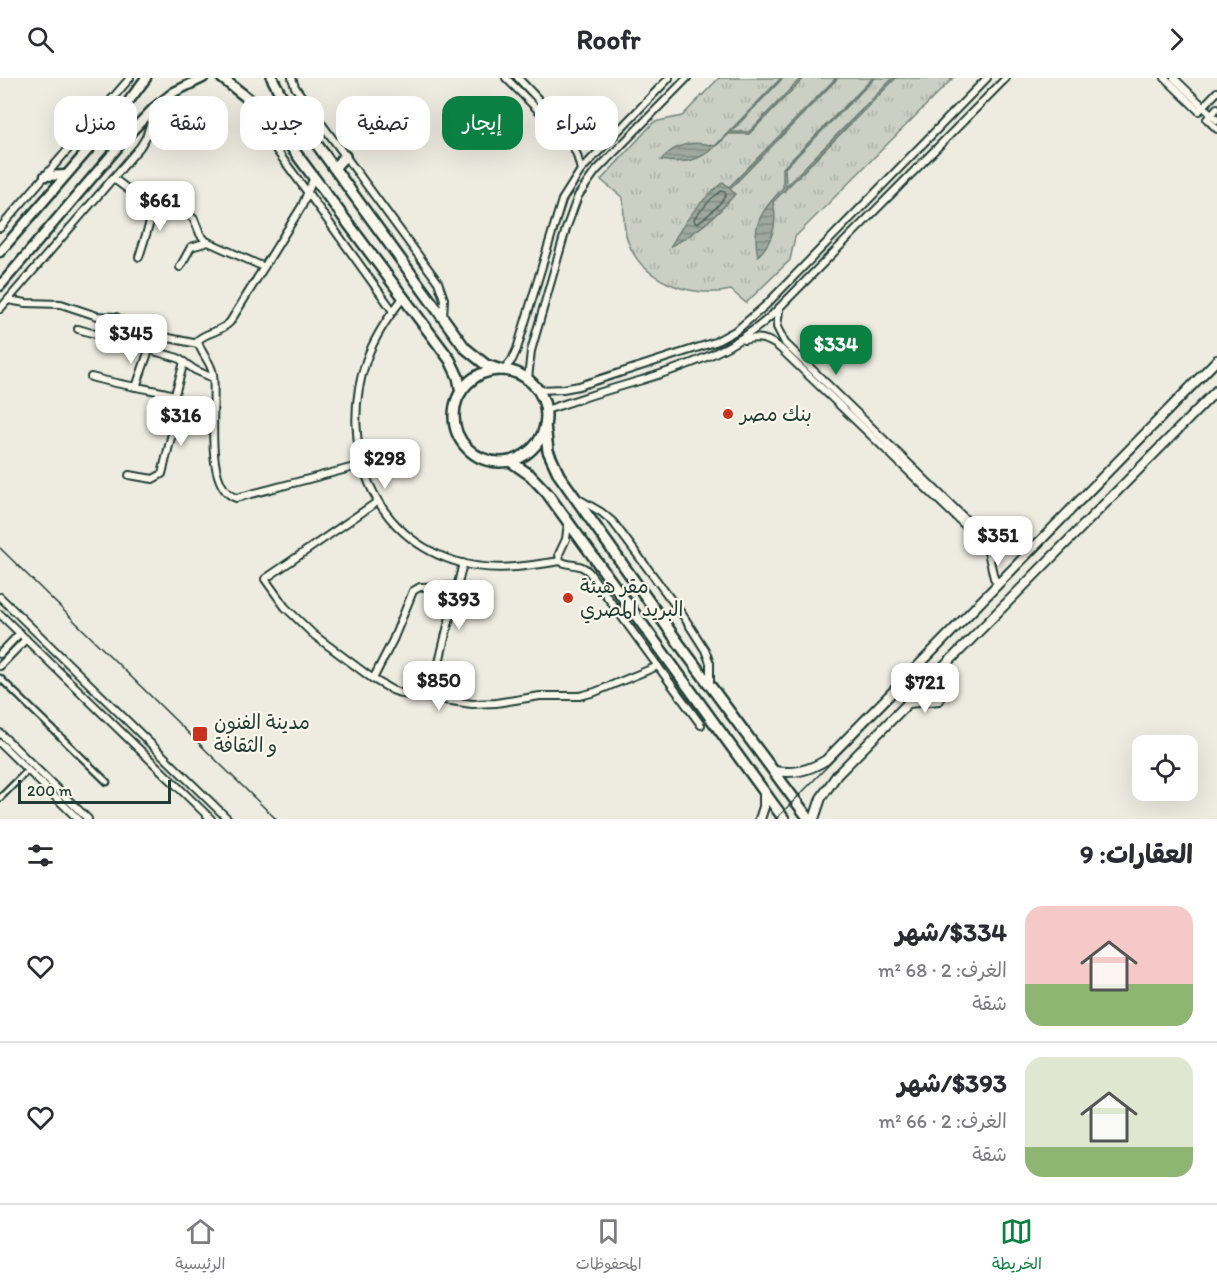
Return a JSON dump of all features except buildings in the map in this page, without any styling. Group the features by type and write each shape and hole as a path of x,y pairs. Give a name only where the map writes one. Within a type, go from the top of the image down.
{"main road":[{"path":"0,252 120,113 146,78"},
{"path":"169,96 203,78"},
{"path":"222,78 263,111 314,177 450,360 458,377 461,392"},
{"path":"272,78 281,95 470,353 486,365 503,370"},
{"path":"0,286 149,113"},
{"path":"334,168 345,156"},
{"path":"45,176 66,175"},
{"path":"545,425 541,438 533,448 510,461 496,462 483,459 463,443 454,418 461,392 468,383 489,371 513,371 528,379 539,390 546,410 545,438 552,462 710,685 809,819"},
{"path":"510,461 539,484 784,819"},
{"path":"701,725 710,718"}],"street":[{"path":"0,228 130,78"},
{"path":"292,78 300,94 438,282 444,299 443,318"},
{"path":"506,78 572,144 580,170"},
{"path":"518,78 535,96"},
{"path":"618,131 669,78"},
{"path":"528,379 531,351 566,229 578,196 595,172 687,78"},
{"path":"539,390 579,386 715,342 737,330 766,305 987,78"},
{"path":"546,410 679,368 714,355 738,342 782,305 1006,78"},
{"path":"1165,78 1217,120"},
{"path":"1174,78 1201,109"},
{"path":"1201,109 1217,92"},
{"path":"1217,108 1207,119 1217,129"},
{"path":"0,309 142,144 149,124"},
{"path":"276,150 393,311"},
{"path":"503,370 512,360 517,348 562,200 580,170 599,150"},
{"path":"198,344 200,337 223,329 230,322 303,206 314,177"},
{"path":"113,178 140,200 151,203 175,203 192,217 201,236 208,242 264,267"},
{"path":"140,257 151,219 151,203"},
{"path":"180,267 190,248 208,242"},
{"path":"403,298 373,343 361,376 356,412 356,430 362,465 377,502 391,520 415,541 437,554 463,563 490,568 506,568 560,561 564,564 579,565 587,570 701,725"},
{"path":"8,300 62,304 98,316 116,317 140,332 198,344 210,363 213,378 214,449 221,484 228,494 236,498 362,465"},
{"path":"782,305 776,322 782,339 982,543 998,584"},
{"path":"78,329 184,362 213,378"},
{"path":"738,342 760,338 776,345 878,438"},
{"path":"136,387 149,350"},
{"path":"774,771 801,772 814,768 826,760 1217,360"},
{"path":"129,475 153,479 162,474 177,413 174,401 184,362"},
{"path":"91,377 118,385 175,395"},
{"path":"814,819 821,798 837,775 1217,390"},
{"path":"887,447 986,539"},
{"path":"574,496 614,522 684,617 708,657 711,670 710,685"},
{"path":"377,502 264,579 285,607 304,626 374,679 397,692 438,700 484,704 540,696 585,695 658,666"},
{"path":"560,561 559,554 567,539 568,523"},
{"path":"438,700 435,688 436,675 463,563"},
{"path":"374,679 413,591 420,587 457,586"},
{"path":"0,597 228,819"},
{"path":"0,614 211,819"},
{"path":"0,654 20,633"},
{"path":"0,666 26,639"},
{"path":"65,678 74,669"},
{"path":"0,678 107,782"},
{"path":"908,703 939,700"},
{"path":"0,733 88,819"},
{"path":"0,743 78,819"},
{"path":"0,798 27,770"},
{"path":"760,819 764,807 764,791"}],"green space":[{"path":"719,78 953,78 795,237 790,260 746,303 731,290 699,292 667,283 653,275 632,251 625,230 623,198 601,180 654,122 682,116"}],"water":[{"path":"783,78 731,132 749,132 801,78 804,78 749,134 729,134 714,148 699,158 682,162 661,160 672,150 685,145 700,143 715,146"},
{"path":"838,78 730,189 735,194 721,210 698,230 671,246 687,220 707,196 723,182 729,187"},
{"path":"875,78 785,168 786,186 893,78 896,78 773,202 775,217 773,231 771,238 758,256 757,226 764,211 783,188 783,168"}],"tram line":[{"path":"0,548 276,819"}],"railway":[{"path":"776,819 1217,367"}],"place":[{"name":"بنك مصر","path":"728,414"},
{"name":"مقر هيئة البريد المصري","path":"568,598"},
{"name":"مدينة الفنون و الثقافة","path":"200,734"}]}
